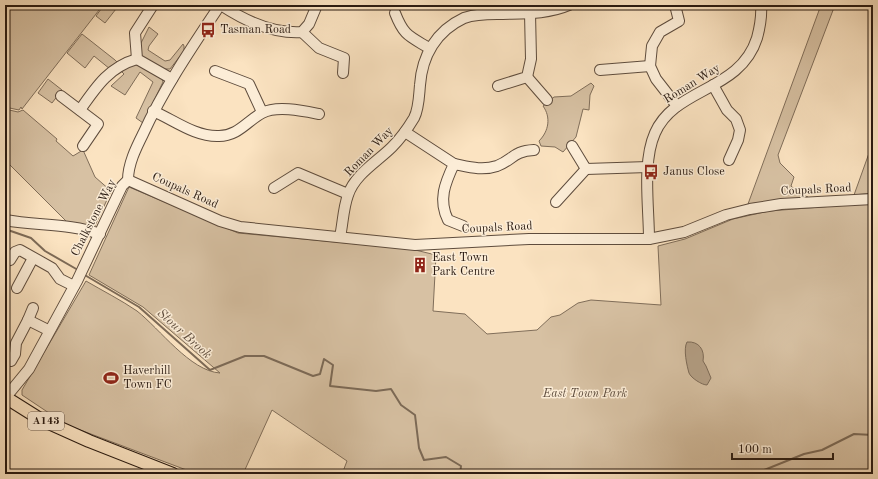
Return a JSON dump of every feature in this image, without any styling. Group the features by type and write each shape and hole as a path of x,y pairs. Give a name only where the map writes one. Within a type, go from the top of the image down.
{"main road":[{"name":"A143","path":"6,397 40,419 89,441 173,474"}],"street":[{"path":"137,59 135,33 153,5"},
{"path":"220,5 244,20 287,33 302,32 309,24 317,5"},
{"name":"Chalkstone Way","path":"6,397 29,370 48,330 75,283 100,234 122,186 128,180 128,172 138,144 153,111 220,5"},
{"name":"Roman Way","path":"340,237 348,194 356,181 367,168 392,147 405,132 415,116 421,74 429,48 440,35 476,10 530,13 558,10 569,5"},
{"path":"675,5 679,21 660,32 652,46 650,66 656,79 677,106"},
{"name":"Roman Way","path":"649,239 648,168 654,133 663,119 677,106 730,75 745,62 755,44 760,26 761,5"},
{"path":"395,13 401,28 406,35 429,48"},
{"path":"527,77 530,59 530,13"},
{"path":"302,32 319,48 344,58 343,73"},
{"path":"137,59 172,79"},
{"path":"80,110 101,80 118,67 137,59"},
{"path":"600,70 650,66"},
{"path":"215,71 249,84 262,112"},
{"path":"498,86 527,77"},
{"path":"527,77 547,100"},
{"path":"713,85 727,110 736,119 740,130 738,140 729,160"},
{"path":"61,96 98,124 82,146"},
{"path":"153,111 199,134 220,136 243,128 262,112 292,108 319,114"},
{"path":"405,132 454,164 480,169 498,166 521,150 534,150"},
{"path":"572,146 586,169"},
{"path":"454,164 444,186 443,204 448,220 462,226"},
{"path":"556,202 586,169 648,168"},
{"path":"274,188 298,173 348,194"},
{"name":"Coupals Road","path":"128,180 220,221 240,227 415,245 529,239 649,239 684,232 726,215 750,209 781,204 873,199"},
{"path":"5,220 26,224 81,227 100,234"},
{"path":"5,261 10,260 15,252 20,250 52,268 60,279 75,283"},
{"path":"17,288 34,258"},
{"path":"11,361 16,343 33,308"},
{"path":"28,320 48,330"}],"green space":[{"path":"5,5 103,5 22,109 21,107 19,110 5,107"},
{"path":"104,5 111,5 116,9 105,23 96,16"},
{"path":"821,5 835,5 778,155 780,163 794,177 791,186 800,194 808,197 748,204"},
{"path":"149,27 158,34 149,46 148,50 165,61 170,60 183,44 184,46 184,51 170,69 163,69 141,57 139,47"},
{"path":"82,34 118,63 110,69 94,56 85,68 67,53"},
{"path":"139,64 161,75 163,82 143,123 136,118 153,82 140,72 125,95 111,86 124,74 119,69"},
{"path":"48,79 62,90 52,103 38,93"},
{"path":"591,83 594,86 590,95 589,110 583,109 576,137 563,152 555,147 541,146 539,141 545,133 548,124 546,110 543,106 554,97 571,96"},
{"path":"5,109 18,112 23,110 57,139 56,141 73,156 83,150 95,177 111,191 94,228 67,222 5,160"},
{"path":"873,142 873,193 854,195"},
{"name":"East Town Park","path":"129,187 238,233 411,249 436,255 433,311 465,314 487,334 537,330 551,317 560,315 578,303 591,300 661,305 658,246 685,239 733,219 769,211 873,203 873,474 342,474 347,461 272,410 243,474 197,474 67,425 22,395 22,390 86,281 137,311 176,348 198,365 220,373 143,307 89,275"}],"shaded area":[{"path":"687,342 695,343 702,350 703,361 711,378 707,385 697,381 689,373 685,353"}],"waterway":[{"name":"Stour Brook","path":"5,229 31,238 45,251 78,270"},
{"name":"Stour Brook","path":"83,274 139,307 210,370 245,356 264,356 313,376 320,374 324,359 333,365 330,386 376,391 391,389 401,405 415,415 419,448 424,460 446,457 461,466 460,474"},
{"name":"Stour Brook","path":"754,474 804,454 822,450 854,434 873,435"}],"place":[{"name":"Tasman Road","path":"208,30"},
{"name":"Janus Close","path":"651,172"},
{"name":"East Town Park Centre","path":"420,265"},
{"name":"Haverhill Town FC","path":"111,378"}]}
